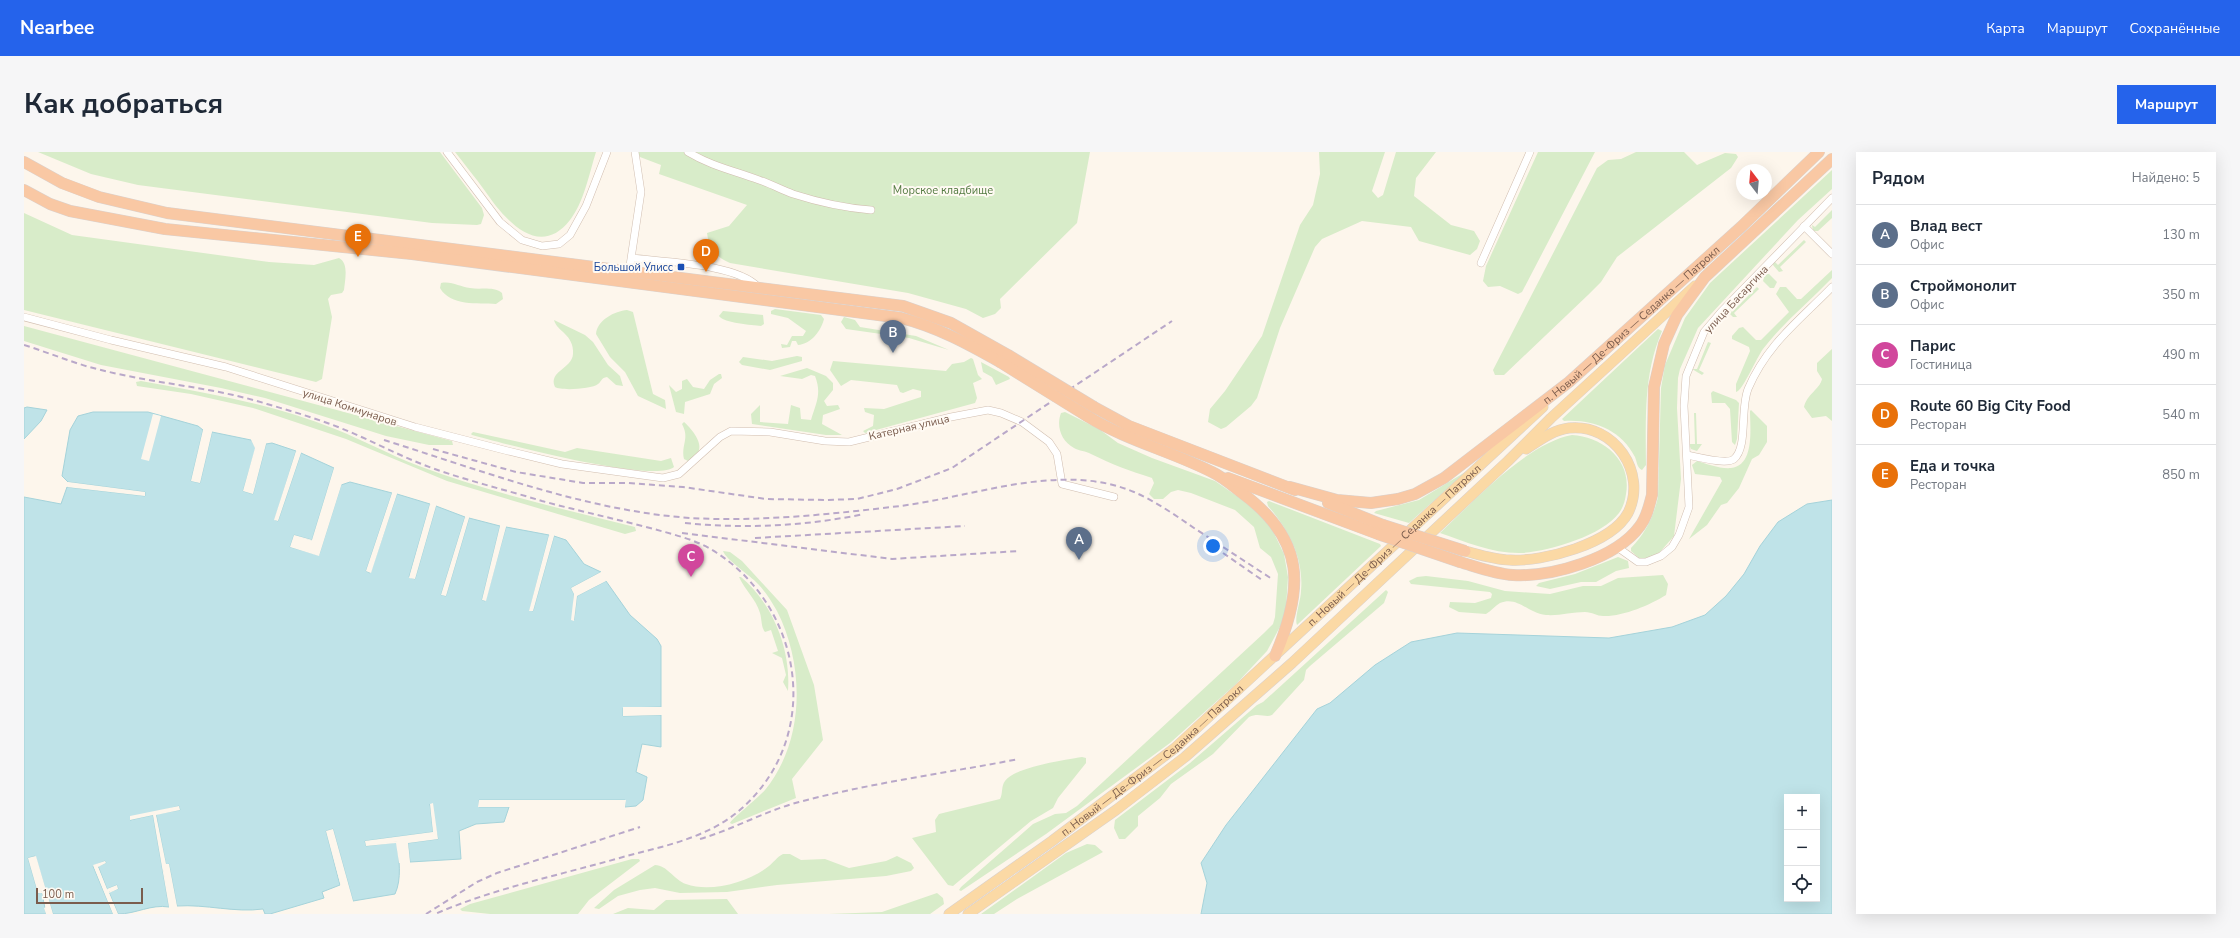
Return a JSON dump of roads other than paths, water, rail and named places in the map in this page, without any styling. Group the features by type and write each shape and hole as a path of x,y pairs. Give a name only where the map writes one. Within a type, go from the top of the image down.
{"highway":[{"name":"п. Новый — Де-Фриз — Седанка — Патрокл","path":"1569,382 1740,227 1819,152"},
{"name":"п. Новый — Де-Фриз — Седанка — Патрокл","path":"1705,277 1832,159"},
{"path":"24,162 62,183 99,197 167,213 903,306 951,323 1091,412 1122,436 1216,474 1380,529 1465,551"},
{"path":"24,190 50,204 70,211 165,229 412,254 901,318 926,324 1004,358"},
{"path":"1091,412 1290,488 1380,529 1460,562 1499,574 1531,574 1573,566 1617,547 1641,525 1652,495 1654,387 1664,344 1677,315 1705,277"},
{"path":"1290,488 1337,500 1359,503 1383,502 1415,494 1444,478 1569,382"},
{"path":"1216,474 1260,506 1278,527 1290,553 1294,567 1295,591 1287,627 1275,656"}],"main road":[{"name":"п. Новый — Де-Фриз — Седанка — Патрокл","path":"968,914 1116,810 1185,757 1292,663 1508,462 1552,418 1705,277"},
{"name":"п. Новый — Де-Фриз — Седанка — Патрокл","path":"949,914 1052,841 1169,753 1569,382"},
{"path":"1465,551 1491,558 1510,560 1546,556 1582,546 1601,537 1614,528 1628,512 1634,489 1631,468 1618,446 1595,431 1585,428 1560,430 1550,434 1508,462"}],"street":[{"path":"447,152 500,222 522,240 531,244 546,246 558,244 570,235 586,206 607,152"},
{"path":"629,272 633,258 642,192 635,152"},
{"path":"688,152 701,160 731,172 758,180 793,194 824,202 871,210"},
{"path":"1481,263 1530,152"},
{"name":"улица Басаргина","path":"1617,547 1638,562 1656,558 1672,548 1679,535 1689,507 1684,406 1686,376 1704,332 1832,198"},
{"path":"1804,226 1832,254"},
{"path":"633,258 730,272 751,280 758,288"},
{"path":"1687,455 1725,461 1732,461 1736,458 1743,441 1744,400 1759,365 1767,352 1832,287"},
{"name":"улица Коммунаров","path":"24,317 111,340 226,367 415,427 562,464 663,478 679,474"},
{"name":"Катерная улица","path":"679,474 720,437 731,431 770,432 826,441 849,442 951,417 988,410 1002,413 1022,422 1049,442 1057,454 1062,484 1114,497"}],"water":[{"path":"27,407 47,410 41,421 24,439 24,408"},
{"path":"93,412 148,412 198,426 203,430 191,481 200,483 212,432 251,440 256,448 243,491 253,494 266,444 272,443 296,451 275,520 278,521 301,453 334,468 312,540 294,535 290,547 319,555 341,485 350,482 392,493 366,571 370,573 397,494 430,504 409,577 415,579 436,506 465,517 441,595 446,596 469,518 500,526 482,600 485,601 506,527 549,535 530,610 533,611 554,536 566,540 584,564 601,572 571,588 574,594 574,620 577,596 606,581 630,615 657,639 661,646 661,707 623,708 623,716 661,715 661,747 642,744 636,772 647,777 643,800 636,806 625,807 625,800 479,800 479,807 509,807 504,822 476,824 459,831 461,859 410,862 408,843 438,839 430,804 433,832 365,841 366,846 397,842 399,882 395,894 353,901 333,829 326,831 340,885 322,892 324,898 270,914 265,914 263,909 242,910 199,906 177,906 169,864 166,865 156,814 180,810 179,806 130,820 153,815 169,907 162,906 125,914 118,914 109,892 118,889 117,885 107,889 98,866 106,863 105,861 93,866 113,914 53,914 35,856 28,858 38,893 42,892 46,914 24,914 24,497 61,504 67,487 145,496 145,492 68,482 62,476 70,430 78,416"},
{"path":"1832,500 1832,914 1201,914 1207,883 1201,863 1226,825 1317,709 1330,703 1375,665 1411,642 1457,633 1609,638 1672,627 1705,615 1726,596 1744,574 1760,546 1778,522 1807,504"}],"railway":[{"path":"433,449 516,472 583,483 628,483 683,487 766,499 857,499 897,489 952,468 1172,321"},
{"path":"24,345 82,365 122,375 205,389 247,398 338,427 409,459 448,474 542,501 686,538 710,548 746,577 769,607 784,640 792,675 792,711 784,747 767,780 741,809 714,827 685,840 504,889 435,914"},
{"path":"384,440 536,488 574,498 652,514 691,518 769,518 849,512 928,502 987,489 1047,480 1077,480 1106,483 1134,492 1157,504 1272,579"},
{"path":"685,523 730,526 798,524 864,514"},
{"path":"755,538 965,526"},
{"path":"682,533 892,559 1019,551"},
{"path":"1223,553 1262,580"},
{"path":"700,839 774,810 826,795 1019,759"},
{"path":"426,914 477,882 497,873 640,827"}],"place":[{"name":"Еда и точка","path":"358,257"},
{"name":"Большой Улисс","path":"681,267"},
{"name":"Route 60 Big City Food","path":"706,272"},
{"name":"Строймонолит","path":"893,353"},
{"name":"Влад вест","path":"1079,560"},
{"name":"Парис","path":"691,577"}],"park label":[{"name":"Морское кладбище","path":"943,190"}]}
